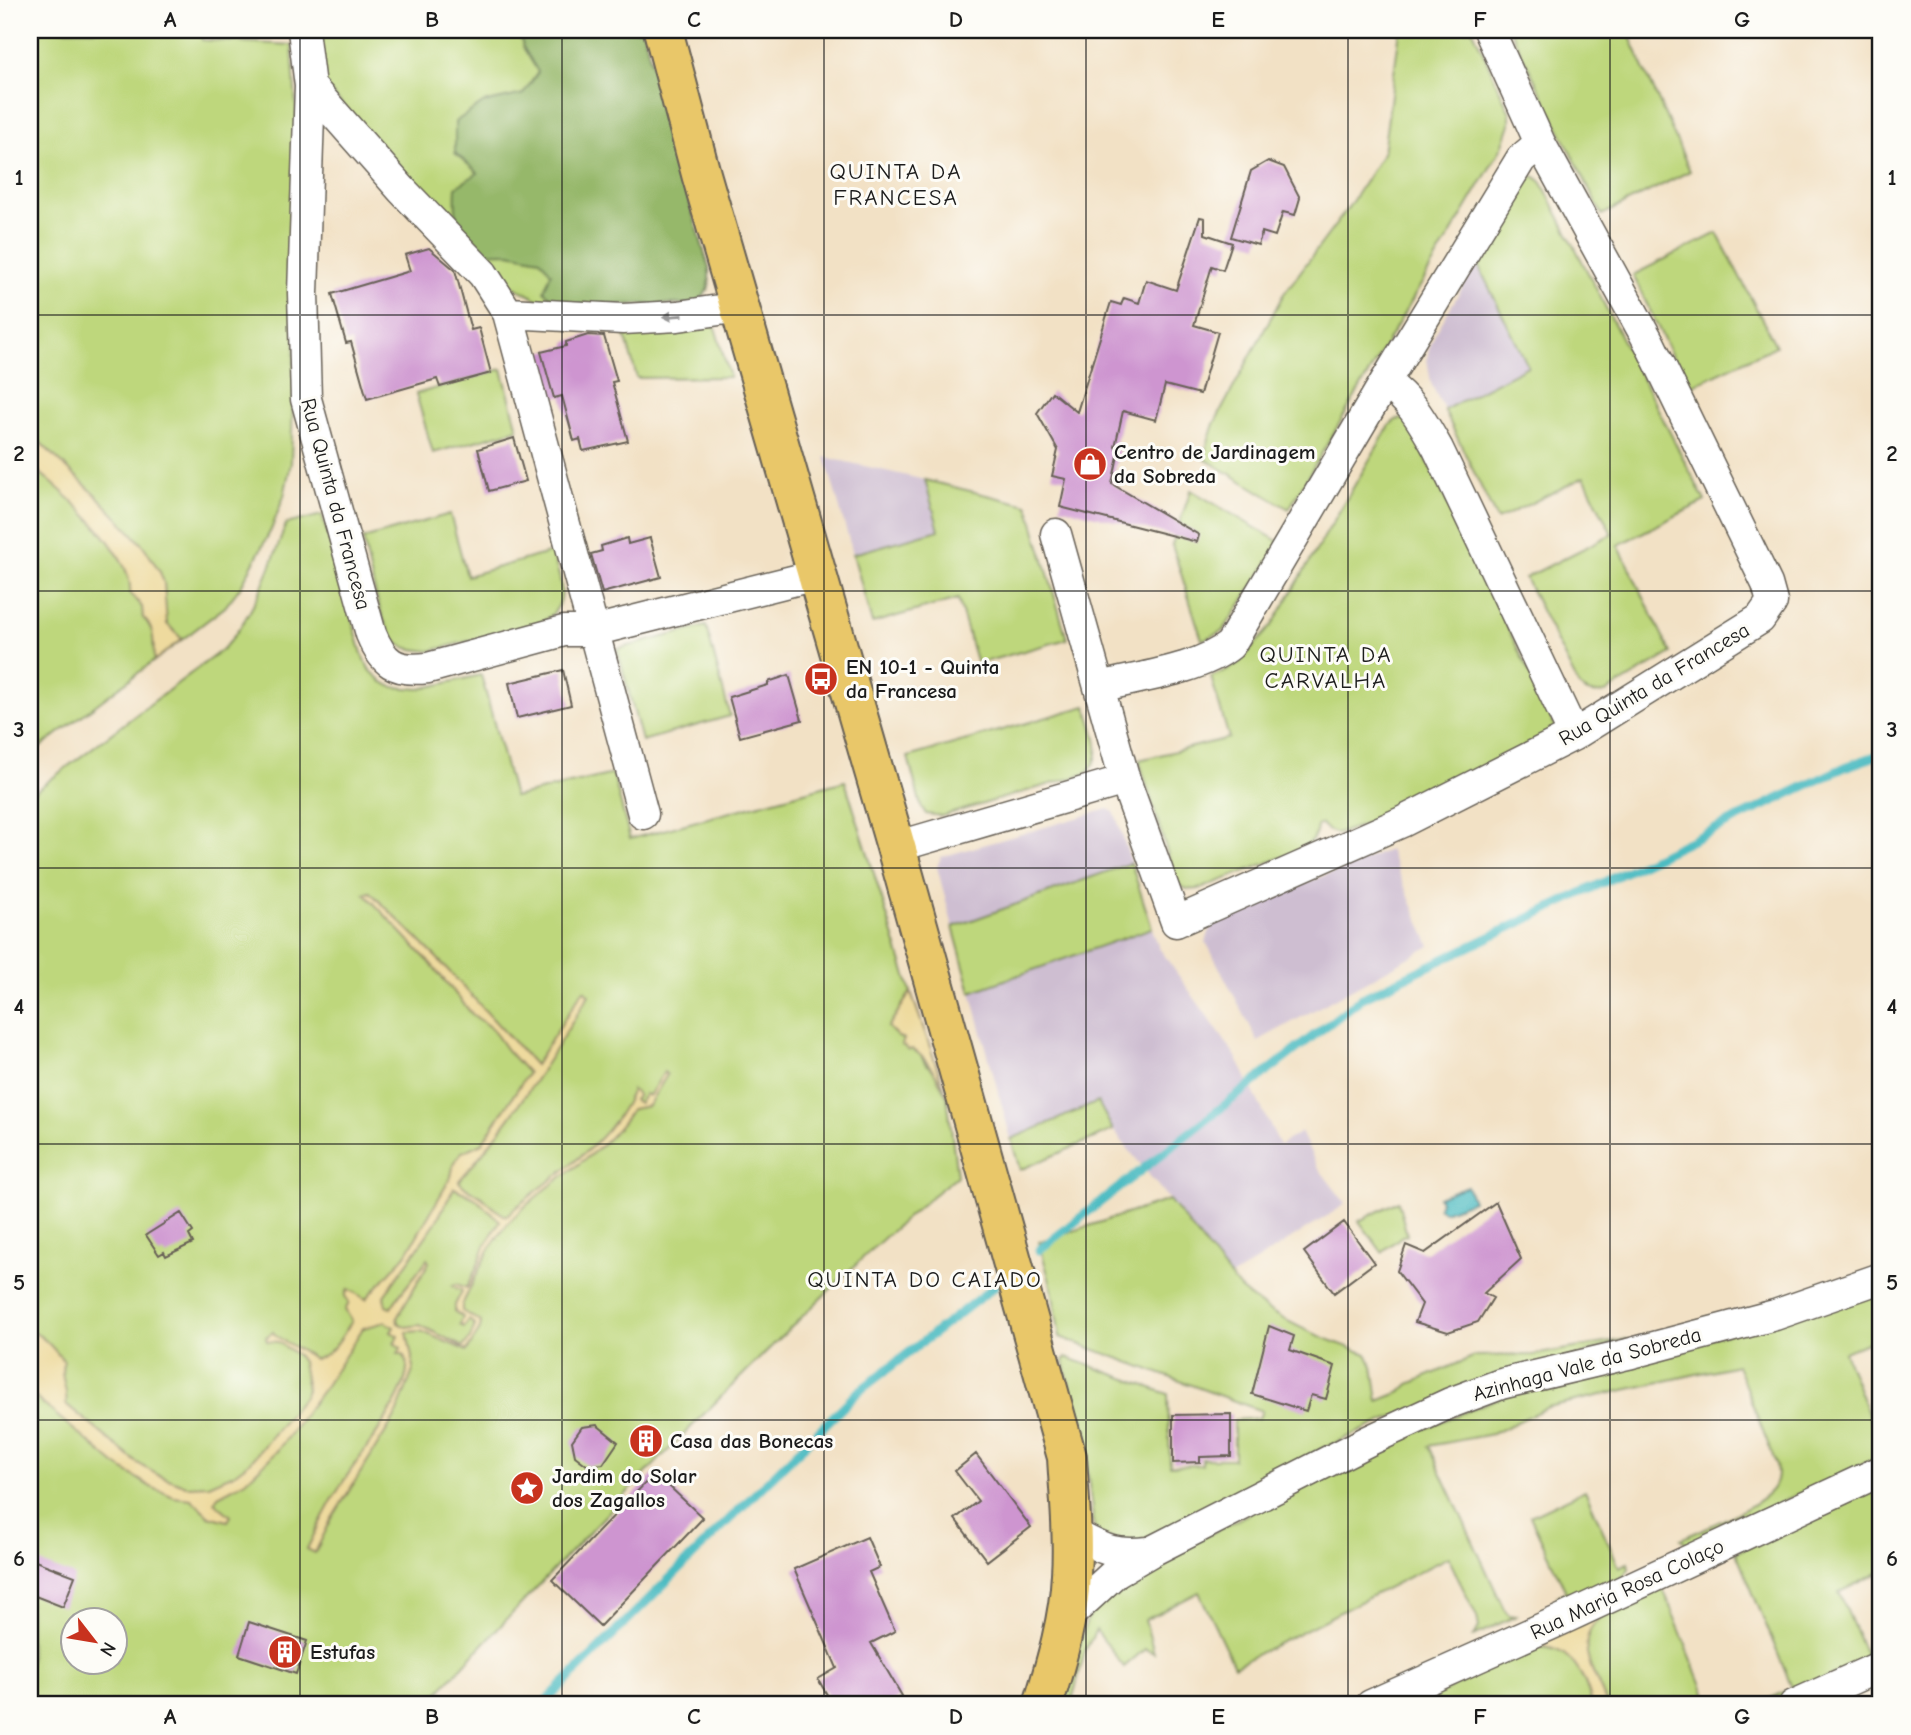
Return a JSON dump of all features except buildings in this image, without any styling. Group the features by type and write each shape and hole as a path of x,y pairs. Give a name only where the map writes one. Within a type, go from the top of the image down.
{"main road":[{"path":"663,30 701,174 896,847 1067,1457 1072,1533 1067,1617 1043,1705"}],"street":[{"name":"Rua Quinta da Francesa","path":"303,30 310,86 303,293 306,399 371,634 379,653 393,665 411,671 428,668 564,631 593,631 816,575"},
{"name":"Rua Quinta da Francesa","path":"1125,780 1176,922 1402,822 1574,735 1760,619 1772,603 1767,584 1649,342 1540,143 1489,30"},
{"path":"310,86 402,190 483,274 508,313 643,814"},
{"path":"1100,687 1196,663 1219,654 1230,645 1385,382 1521,159 1540,143"},
{"path":"508,313 623,319 678,316 740,307"},
{"path":"1385,382 1403,394 1418,413 1438,449 1574,735"},
{"path":"896,847 1125,780 1056,534"},
{"name":"Azinhaga Vale da Sobreda","path":"1067,1617 1116,1572 1152,1551 1368,1441 1450,1404 1501,1384 1775,1315 1881,1278"},
{"name":"Rua Maria Rosa Colaço","path":"1371,1705 1881,1471"},
{"name":"Azinhaga Vale da Sobreda","path":"1072,1533 1105,1550 1125,1555 1152,1551"},
{"path":"1794,1705 1881,1666"}],"shaded area":[{"path":"1477,263 1529,367 1444,410 1431,383 1427,359 1429,349"},
{"path":"825,457 925,480 939,530 853,554"},
{"path":"1108,809 1114,812 1117,819 1131,863 953,927 937,867 941,857"},
{"path":"1389,850 1430,946 1258,1041 1206,942 1213,920"},
{"path":"1152,928 1159,948 1235,1055 1280,1145 1301,1132 1317,1166 1346,1204 1231,1277 1113,1130 1098,1102 1011,1139 971,992"}],"green space":[{"path":"30,30 201,30 202,40 292,45 300,169 291,463 284,496 271,530 241,586 225,607 30,755"},
{"path":"315,30 643,30 710,281 708,291 561,305 537,299 514,287 328,89 320,71"},
{"path":"519,30 643,30 668,131 709,268 707,289 698,301 693,304 561,305 544,291 551,273 540,259 504,252 479,253 466,237 458,223 456,187 478,173 455,153 455,122 483,103 523,94 538,72 523,47"},
{"path":"1400,30 1473,30 1510,113 1510,124 1502,147 1289,509 1203,458 1214,424 1283,295 1348,208 1383,153"},
{"path":"1510,30 1627,30 1690,171 1602,215"},
{"path":"1531,176 1542,183 1705,501 1618,545 1671,653 1605,693 1591,693 1579,686 1525,578 1612,534 1584,477 1497,520 1444,410 1528,366 1477,263 1524,183"},
{"path":"1717,233 1776,346 1687,388 1633,275"},
{"path":"714,324 730,377 637,378 623,328"},
{"path":"502,369 518,429 433,453 416,394"},
{"path":"1403,418 1408,421 1557,730 1395,814 1337,834 1321,824 1317,826 1312,841 1298,851 1202,888 1184,888 1176,881 1139,760 1229,738 1211,677 1237,665 1273,624 1390,425"},
{"path":"925,480 1028,505 1067,639 977,664 958,599 872,623 853,554 939,530"},
{"path":"1191,490 1281,543 1223,631 1202,640 1172,545"},
{"path":"450,514 467,576 552,552 562,591 558,607 552,615 542,622 430,651 402,646 394,639 387,628 376,597 363,539"},
{"path":"322,515 362,654 369,669 382,682 393,687 420,689 481,675 514,797 613,774 630,839 845,781 911,992 888,1027 898,1037 905,1039 933,1069 947,1096 957,1176 863,1258 729,1389 426,1705 30,1705 30,795 223,649 245,620 268,573 286,524"},
{"path":"706,626 730,716 642,741 617,649"},
{"path":"1086,706 1095,733 1097,751 1092,767 1085,774 942,816 926,814 921,806 908,757"},
{"path":"1131,863 1152,928 971,992 953,927"},
{"path":"1098,1102 1113,1130 1020,1170 1011,1139"},
{"path":"1169,1200 1240,1289 1254,1300 1300,1328 1367,1354 1373,1366 1378,1401 1401,1392 1409,1384 1475,1356 1533,1355 1628,1339 1383,1421 1306,1456 1137,1545 1099,1535 1094,1526 1086,1460 1064,1361 1066,1357 1168,1394 1170,1466 1202,1465 1202,1459 1234,1459 1234,1420 1259,1418 1262,1411 1060,1337 1052,1289 1039,1242"},
{"path":"1398,1201 1407,1235 1382,1252 1359,1221"},
{"path":"1881,1291 1881,1337 1844,1352 1881,1447 1881,1455 1695,1543 1686,1543 1681,1539 1758,1501 1776,1481 1776,1464 1737,1365 1548,1407 1492,1434 1429,1446 1504,1609 1509,1615 1516,1616 1474,1636 1479,1627 1477,1617 1448,1557 1234,1666 1199,1592 1145,1620 1154,1653 1145,1649 1124,1667 1096,1630 1085,1651 1071,1705 1061,1705 1088,1617 1121,1580 1372,1450 1503,1396"},
{"path":"1881,1484 1881,1572 1839,1592 1865,1653 1881,1646 1881,1654 1768,1705 1757,1705 1792,1688 1736,1552"},
{"path":"1585,1490 1619,1567 1628,1563 1629,1569 1623,1577 1575,1600 1558,1596 1566,1592 1530,1516"},
{"path":"1662,1586 1710,1705 1607,1705 1588,1659 1586,1644 1590,1631 1597,1620 1608,1612"},
{"path":"1539,1647 1560,1651 1571,1659 1583,1678 1592,1705 1418,1705 1521,1652"}],"sand":[{"path":"30,433 99,498 143,545 160,572 164,583 167,624 182,639 154,661 152,632 143,618 142,607 130,593 128,577 120,559 93,522 30,465"},
{"path":"370,892 437,958 535,1065 580,995 584,990 589,995 512,1114 459,1181 502,1214 506,1216 594,1145 609,1129 632,1090 638,1095 634,1100 639,1103 645,1094 649,1096 664,1072 667,1075 648,1106 632,1109 607,1140 531,1201 499,1234 462,1305 462,1311 481,1322 480,1329 467,1351 421,1331 407,1332 414,1368 395,1417 331,1520 315,1553 307,1549 320,1523 343,1482 382,1425 406,1377 407,1363 403,1354 398,1354 401,1348 394,1343 398,1336 391,1332 394,1327 385,1322 363,1328 327,1384 277,1451 246,1481 218,1496 214,1502 231,1516 228,1521 209,1516 191,1499 174,1497 151,1487 116,1465 30,1393 30,1331 45,1340 64,1361 62,1372 66,1404 136,1462 158,1475 187,1486 209,1485 234,1474 251,1461 303,1398 307,1390 302,1362 297,1355 278,1342 267,1341 266,1337 273,1332 314,1359 332,1349 352,1321 345,1310 349,1303 345,1296 348,1289 366,1299 406,1255 451,1177 454,1162 462,1152 482,1143 528,1073 492,1029 472,1014 431,964 365,894","holes":["454,1188 475,1198 500,1221 485,1246 467,1288 457,1284 453,1286 462,1291 455,1305 455,1312 463,1317 460,1325 464,1327 469,1320 475,1325 463,1347 420,1325 406,1327 398,1323 397,1318 429,1262 427,1259 391,1308 386,1306 384,1296 436,1222"]},
{"path":"911,992 947,1096 928,1063 918,1053 902,1045 904,1039 888,1027"},
{"path":"1605,1614 1594,1624 1586,1646 1607,1705 1592,1705 1581,1674 1559,1651 1538,1647 1521,1652"}],"water":[{"path":"1467,1186 1473,1201 1444,1212 1438,1207 1438,1197"}],"waterway":[{"path":"1039,1250 1362,998 1845,767 1881,754"},
{"path":"542,1705 858,1392 995,1286"}],"place":[{"name":"Centro de Jardinagem da Sobreda","path":"1090,464"},
{"name":"EN 10-1 - Quinta da Francesa","path":"821,679"},
{"name":"Casa das Bonecas","path":"646,1441"},
{"name":"Jardim do Solar dos Zagallos","path":"527,1488"},
{"name":"Estufas","path":"285,1652"}],"district":[{"name":"QUINTA DA FRANCESA","path":"896,184"},
{"name":"QUINTA DA CARVALHA","path":"1326,667"},
{"name":"QUINTA DO CAIADO","path":"925,1279"}]}
